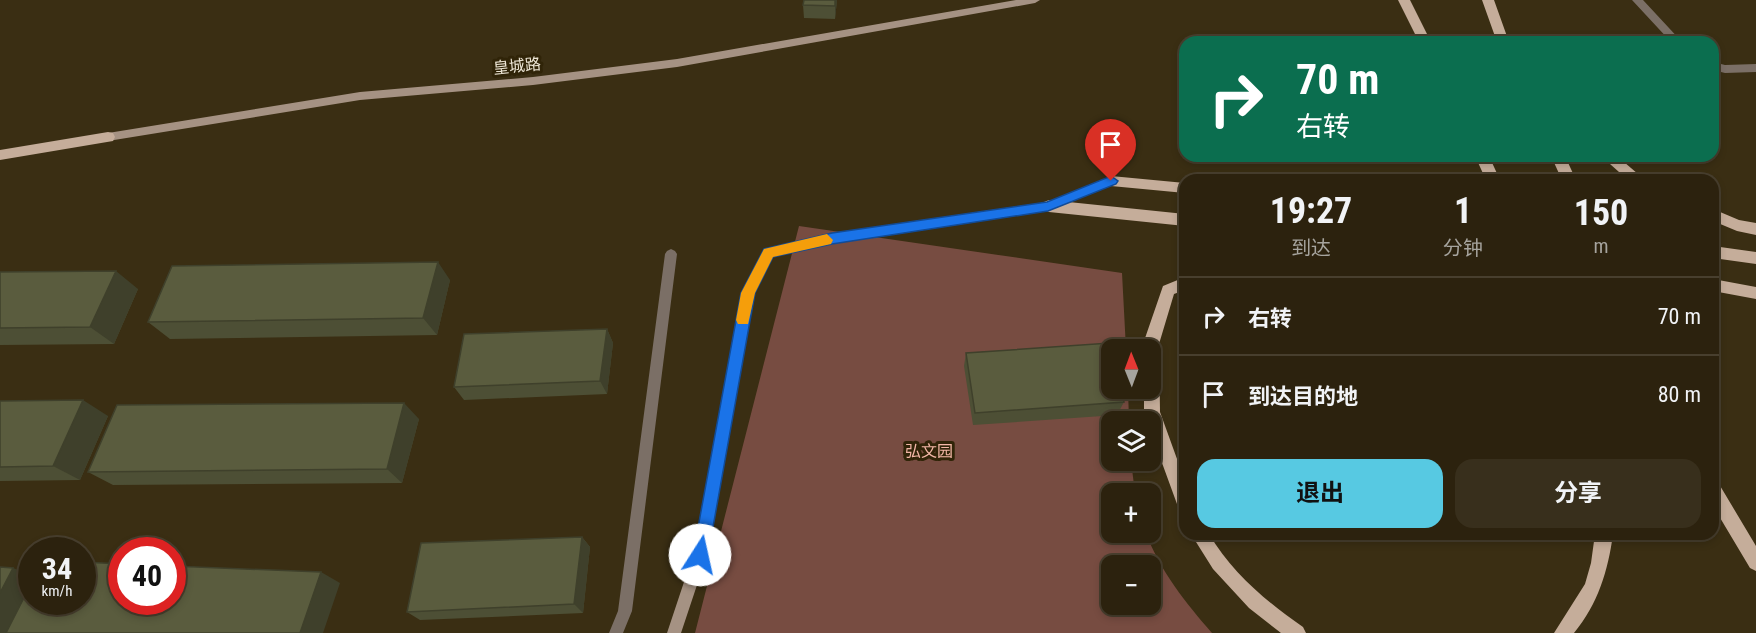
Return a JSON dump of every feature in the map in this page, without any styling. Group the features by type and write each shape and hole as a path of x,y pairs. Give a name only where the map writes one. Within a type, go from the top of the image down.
{"main road":[{"path":"1404,0 1422,36"},
{"path":"1488,0 1501,36"},
{"name":"皇城路","path":"0,155 108,137"},
{"path":"1616,162 1630,174"},
{"path":"1111,181 1179,187"},
{"path":"1048,206 1179,219"},
{"path":"1719,218 1737,225 1756,229"},
{"path":"1719,253 1756,258"},
{"path":"1179,285 1168,290 1151,344 1152,411 1179,487"},
{"path":"1719,286 1756,293"},
{"path":"1719,500 1756,562"},
{"path":"1204,540 1224,569 1248,595 1298,633"},
{"path":"1563,633 1581,612 1594,588 1603,540"}],"street":[{"name":"皇城路","path":"108,137 360,96 533,81 677,63 1035,0"},
{"path":"1637,0 1671,36"},
{"path":"1719,68 1756,68"},
{"path":"674,633 700,555 748,293 768,253 832,238 1048,206 1111,181"},
{"path":"616,633 625,611 671,254"}],"green space":[{"name":"弘文园","path":"799,226 1122,273 1125,339 1101,339 1101,399 1128,399 1129,411 1101,411 1101,471 1132,471 1134,483 1101,483 1101,543 1150,543 1156,555 1101,555 1101,615 1161,615 1161,564 1183,598 1212,633 695,633"}],"building":[{"path":"804,0 835,0 835,6 803,5"},
{"path":"438,262 423,318 148,322 172,266"},
{"path":"116,271 90,327 0,328 0,272"},
{"path":"607,329 600,381 454,387 464,334"},
{"path":"1101,344 1101,399 1123,399 1124,402 975,413 966,353"},
{"path":"83,400 53,466 0,467 0,401"},
{"path":"404,403 387,469 88,472 117,405"},
{"path":"582,537 574,604 407,612 421,543"},
{"path":"96,563 108,563 108,615 186,615 186,567 321,572 300,633 6,633 18,609 18,615 96,615"},
{"path":"0,567 13,568 0,593"}],"slow traffic":[{"path":"743,320 748,293 768,253 827,240"}],"route":[{"path":"700,555 748,293 768,253 832,238 1048,206 1111,181"}]}
